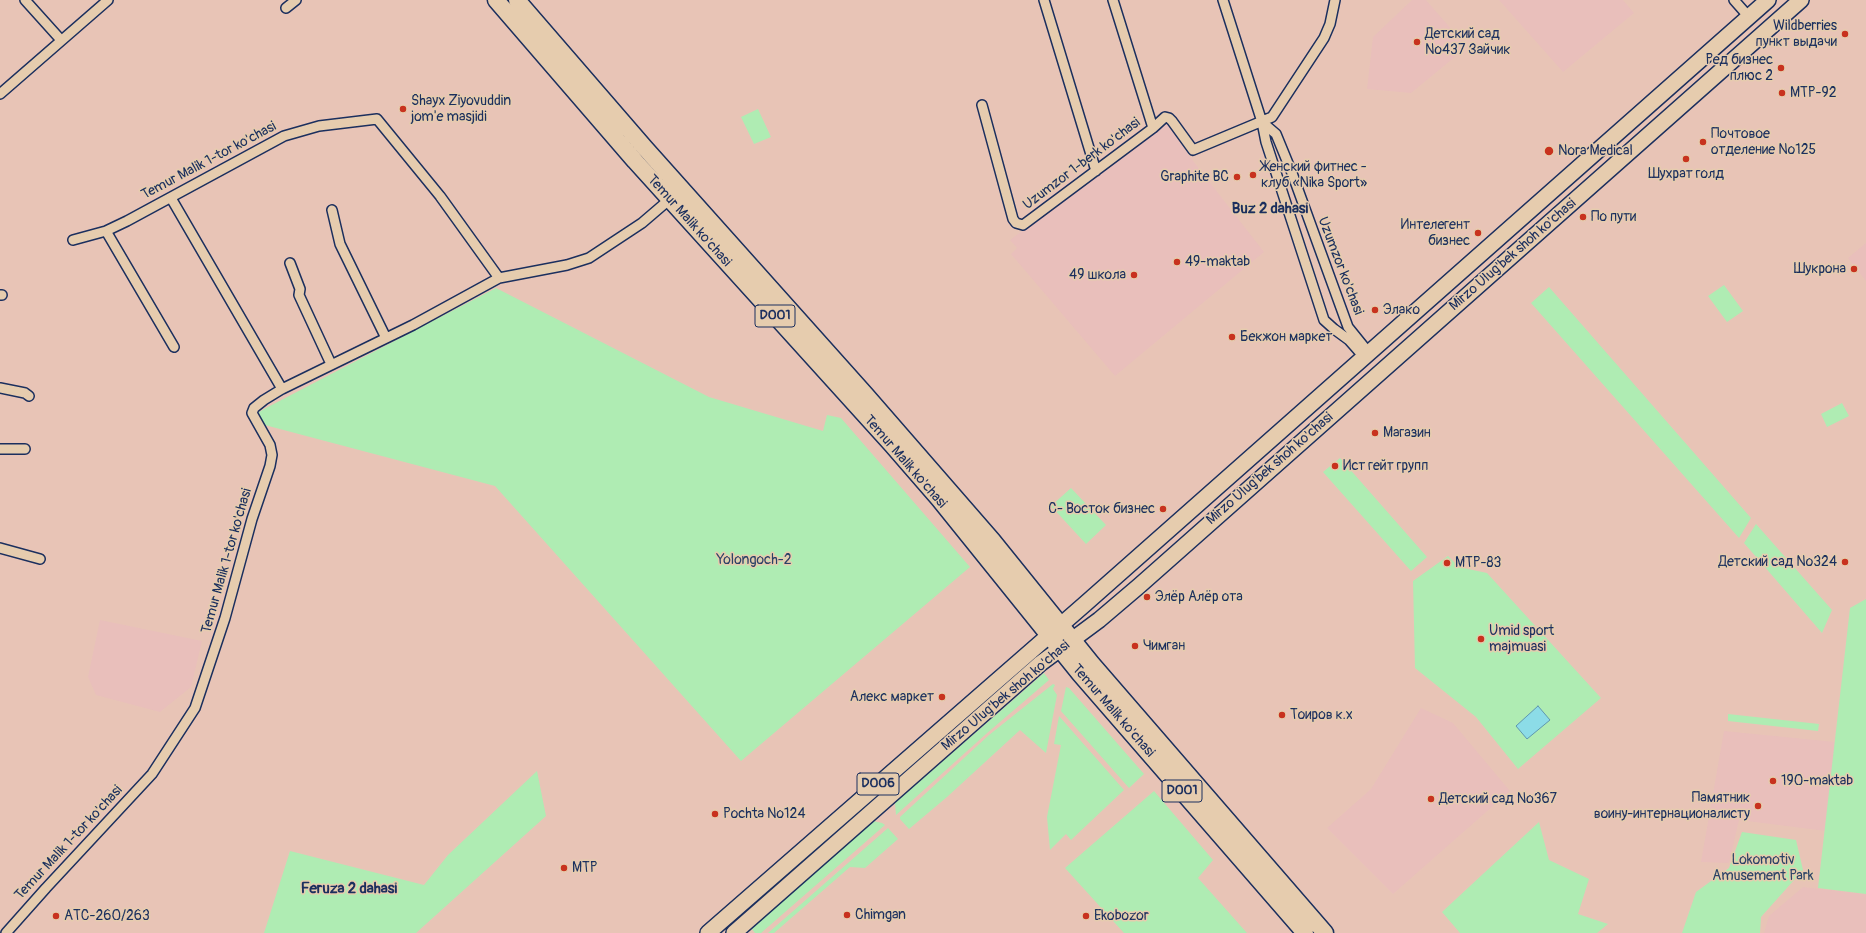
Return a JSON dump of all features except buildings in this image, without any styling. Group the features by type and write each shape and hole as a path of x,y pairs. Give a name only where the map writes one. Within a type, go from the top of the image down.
{"highway":[{"name":"Temur Malik ko'chasi","path":"496,0 670,199 892,445 979,548 1048,636 1305,933"},
{"name":"Temur Malik ko'chasi","path":"517,0 650,154 865,394 992,540 1072,640 1325,933"}],"main road":[{"name":"Mirzo Ulug'bek shoh ko'chasi","path":"708,933 1061,625 1768,0"},
{"name":"Mirzo Ulug'bek shoh ko'chasi","path":"734,933 1041,663 1099,620 1801,0"},
{"path":"1450,282 1464,298"},
{"path":"1287,426 1301,442"},
{"path":"1222,483 1236,499"},
{"path":"931,738 942,750"}],"street":[{"path":"25,0 61,40"},
{"path":"0,94 108,0"},
{"path":"286,8 296,0"},
{"path":"1044,0 1096,171"},
{"path":"1113,0 1153,128"},
{"name":"Uzumzor ko'chasi","path":"1223,0 1262,122 1266,142 1324,320 1367,355"},
{"path":"1262,122 1272,117 1324,38 1330,24 1335,0"},
{"path":"1734,0 1749,17"},
{"name":"Uzumzor 1-berk ko'chasi","path":"982,105 1013,219 1016,223 1021,225 1027,223 1153,128 1164,117 1169,118 1193,150 1262,122"},
{"name":"Temur Malik 1-tor ko'chasi","path":"73,240 106,231 171,198 284,136 319,126 377,119 440,196 499,278"},
{"name":"Uzumzor ko'chasi","path":"1262,122 1276,134 1292,173 1348,327 1367,355"},
{"path":"171,198 282,388"},
{"name":"Temur Malik 1-tor ko'chasi","path":"6,933 54,878 152,774 195,708 226,618 252,519 272,455 270,446 262,434 252,411 264,400 282,388 386,338 499,278 560,266 589,258 642,223 670,199"},
{"path":"332,210 340,244 386,338"},
{"path":"106,231 174,347"},
{"path":"290,263 300,289 299,295 331,364"},
{"path":"0,388 25,393 29,396"},
{"path":"0,449 25,449"},
{"path":"0,548 40,559"}],"shaded area":[{"name":"Детский сад №437 Зайчик","path":"1412,0 1426,0 1467,47 1411,93 1367,89 1373,37"},
{"path":"1499,0 1623,0 1634,13 1563,72"},
{"name":"49-maktab","path":"1167,124 1190,157 1264,252 1115,376 1011,254 1017,248 1010,240"},
{"path":"1866,243 1866,281 1848,258"},
{"path":"100,620 202,641 191,687 160,712 96,695 88,677"},
{"name":"Детский сад №367","path":"1421,708 1453,723 1510,791 1393,894 1327,828 1371,789"},
{"name":"190-maktab","path":"1724,731 1835,742 1826,831 1739,820 1729,863 1701,862"},
{"path":"1803,887 1866,894 1866,933 1764,933 1769,916"}],"green space":[{"path":"758,109 771,137 754,144 741,117"},
{"path":"1724,285 1743,311 1727,322 1708,296"},
{"path":"1549,287 1751,518 1739,538 1531,303"},
{"name":"Yolongoch-2","path":"496,288 709,397 823,431 827,415 841,418 970,567 741,761 495,486 261,424 259,412"},
{"path":"1842,403 1849,416 1827,427 1821,414"},
{"path":"1340,458 1427,557 1411,571 1323,472"},
{"path":"1071,488 1106,525 1086,544 1051,506"},
{"path":"1756,524 1832,610 1822,633 1744,543"},
{"name":"Umid sport majmuasi","path":"1448,556 1459,567 1487,573 1601,698 1518,769 1476,717 1415,668 1413,581"},
{"path":"1866,599 1866,894 1818,888 1850,608"},
{"path":"1044,673 1049,680 896,815 895,803"},
{"path":"1053,684 1055,685 1053,689 1057,695 1046,753 1020,730 947,797 909,829 900,817 989,735"},
{"path":"1066,687 1069,688 1144,774 1129,788 1061,711"},
{"path":"1728,714 1819,724 1818,731 1728,721"},
{"path":"1059,716 1124,790 1071,840 1066,834 1050,850 1047,817 1061,745 1054,744"},
{"path":"537,771 546,816 416,933 264,933 290,851 424,885 448,855"},
{"path":"1154,791 1213,860 1198,878 1247,933 1124,933 1065,868"},
{"path":"873,821 885,825 761,933 755,933 751,928"},
{"path":"1539,822 1549,860 1589,879 1578,914 1608,924 1597,933 1460,933 1442,912"},
{"path":"888,828 898,839 865,868 850,867 774,933 768,933"},
{"name":"Lokomotiv Amusement Park","path":"1742,832 1796,840 1803,870 1761,917 1760,933 1682,933 1696,892 1729,868"}],"water":[{"path":"1538,706 1550,720 1527,739 1516,726"}],"place":[{"name":"Wildberries пункт выдачи","path":"1845,34"},
{"name":"Детский сад №437 Зайчик","path":"1417,42"},
{"name":"Ред бизнес плюс 2","path":"1781,68"},
{"name":"MTP-92","path":"1782,93"},
{"name":"Shayx Ziyovuddin jom'e masjidi","path":"403,109"},
{"name":"Почтовое отделение №125","path":"1703,142"},
{"name":"Nora Medical","path":"1549,151"},
{"name":"Шухрат голд","path":"1686,159"},
{"name":"Женский фитнес - клуб «Nika Sport»","path":"1253,175"},
{"name":"Graphite BC","path":"1237,177"},
{"name":"По пути","path":"1583,217"},
{"name":"Интелегент бизнес","path":"1478,233"},
{"name":"49-maktab","path":"1177,262"},
{"name":"Шукрона","path":"1854,269"},
{"name":"49 школа","path":"1134,275"},
{"name":"Элако","path":"1375,310"},
{"name":"Бекжон маркет","path":"1232,337"},
{"name":"Магазин","path":"1375,433"},
{"name":"Ист гейт групп","path":"1335,466"},
{"name":"С- Восток бизнес","path":"1163,509"},
{"name":"Детский сад №324","path":"1845,562"},
{"name":"MTP-83","path":"1447,563"},
{"name":"Элёр Алёр ота","path":"1147,597"},
{"name":"Umid sport majmuasi","path":"1481,639"},
{"name":"Чимган","path":"1135,646"},
{"name":"Алекс маркет","path":"942,697"},
{"name":"Тоиров к.х","path":"1282,715"},
{"name":"190-maktab","path":"1773,781"},
{"name":"Детский сад №367","path":"1431,799"},
{"name":"Памятник воину-интернационалисту","path":"1758,806"},
{"name":"Pochta №124","path":"715,814"},
{"name":"MTP","path":"564,868"},
{"name":"Chimgan","path":"847,915"},
{"name":"АТС-260/263","path":"56,916"},
{"name":"Ekobozor","path":"1086,916"}],"district":[{"name":"Buz 2 dahasi","path":"1270,209"},
{"name":"Feruza 2 dahasi","path":"349,889"}]}
